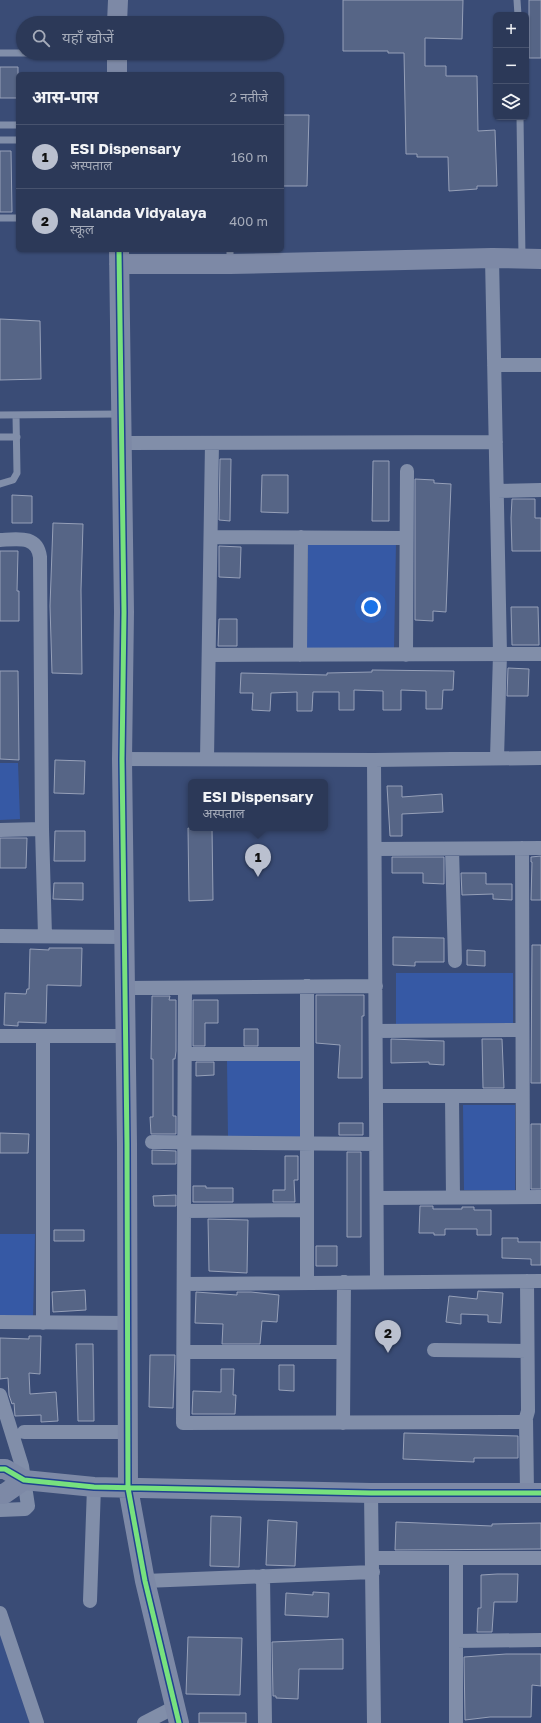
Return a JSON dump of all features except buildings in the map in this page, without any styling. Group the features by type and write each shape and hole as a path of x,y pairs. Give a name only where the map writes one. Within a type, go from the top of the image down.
{"street":[{"path":"117,16 118,0"},
{"path":"117,60 117,72"},
{"path":"144,1723 177,1715 145,1581 128,1488 127,1144 122,759 124,612 119,257 492,258 532,260"},
{"path":"492,258 500,654 497,758"},
{"path":"494,365 541,365"},
{"path":"122,443 496,442"},
{"path":"208,759 212,443"},
{"path":"406,655 407,471"},
{"path":"497,491 541,490"},
{"path":"211,537 406,538"},
{"path":"300,655 301,537"},
{"path":"0,540 28,540 39,548 42,829 45,936"},
{"path":"209,655 541,654"},
{"path":"122,759 374,760 541,758"},
{"path":"374,760 377,1282"},
{"path":"0,830 42,829"},
{"path":"522,848 522,1198"},
{"path":"375,849 541,848"},
{"path":"452,849 455,961"},
{"path":"0,936 125,938"},
{"path":"307,986 307,1283"},
{"path":"124,988 376,986"},
{"path":"185,988 183,1422 516,1423 522,1422 526,1418"},
{"path":"376,1031 522,1030"},
{"path":"0,1036 125,1036"},
{"path":"43,1036 43,1323"},
{"path":"185,1054 307,1054"},
{"path":"376,1096 522,1096"},
{"path":"452,1096 454,1198"},
{"path":"152,1142 376,1144"},
{"path":"377,1198 541,1197"},
{"path":"184,1211 307,1210"},
{"path":"3,1469 24,1480 94,1487 371,1493 534,1492 526,1418 528,1351 534,1281 184,1284"},
{"path":"343,1423 344,1282"},
{"path":"0,1322 127,1324"},
{"path":"434,1350 528,1351"},
{"path":"184,1352 343,1352"},
{"path":"0,1395 17,1447 24,1480"},
{"path":"24,1432 128,1432"},
{"path":"2,1499 24,1480"},
{"path":"90,1601 94,1487"},
{"path":"371,1493 374,1723"},
{"path":"145,1581 263,1576 456,1558 541,1558"},
{"path":"456,1558 456,1723"},
{"path":"263,1576 265,1723"},
{"path":"0,1613 37,1723"},
{"path":"456,1641 541,1640"}],"lane":[{"path":"517,0 518,12"},
{"path":"0,53 16,53"},
{"path":"520,120 532,260"},
{"path":"0,125 16,125"},
{"path":"0,140 16,140"},
{"path":"0,218 16,218"},
{"path":"0,415 121,414"},
{"path":"0,484 13,480 17,473 16,415"},
{"path":"0,437 17,437"}],"shaded area":[{"path":"308,542 396,543 394,649 307,648"},
{"path":"0,763 18,763 20,819 0,820"},
{"path":"396,973 513,973 513,1023 396,1024"},
{"path":"301,1059 301,1139 228,1139 227,1060"},
{"path":"463,1105 515,1105 515,1190 464,1190"},
{"path":"0,1234 35,1234 33,1318 0,1317"},
{"path":"0,1634 30,1723 0,1723"}],"cycle path":[{"path":"119,252 124,612 122,759 127,1144 128,1488 145,1581 179,1723"},
{"path":"0,1469 5,1469 24,1480 94,1487 371,1493 541,1493"}],"place":[{"name":"ESI Dispensary","path":"258,877"},
{"name":"Nalanda Vidyalaya","path":"388,1353"}]}
